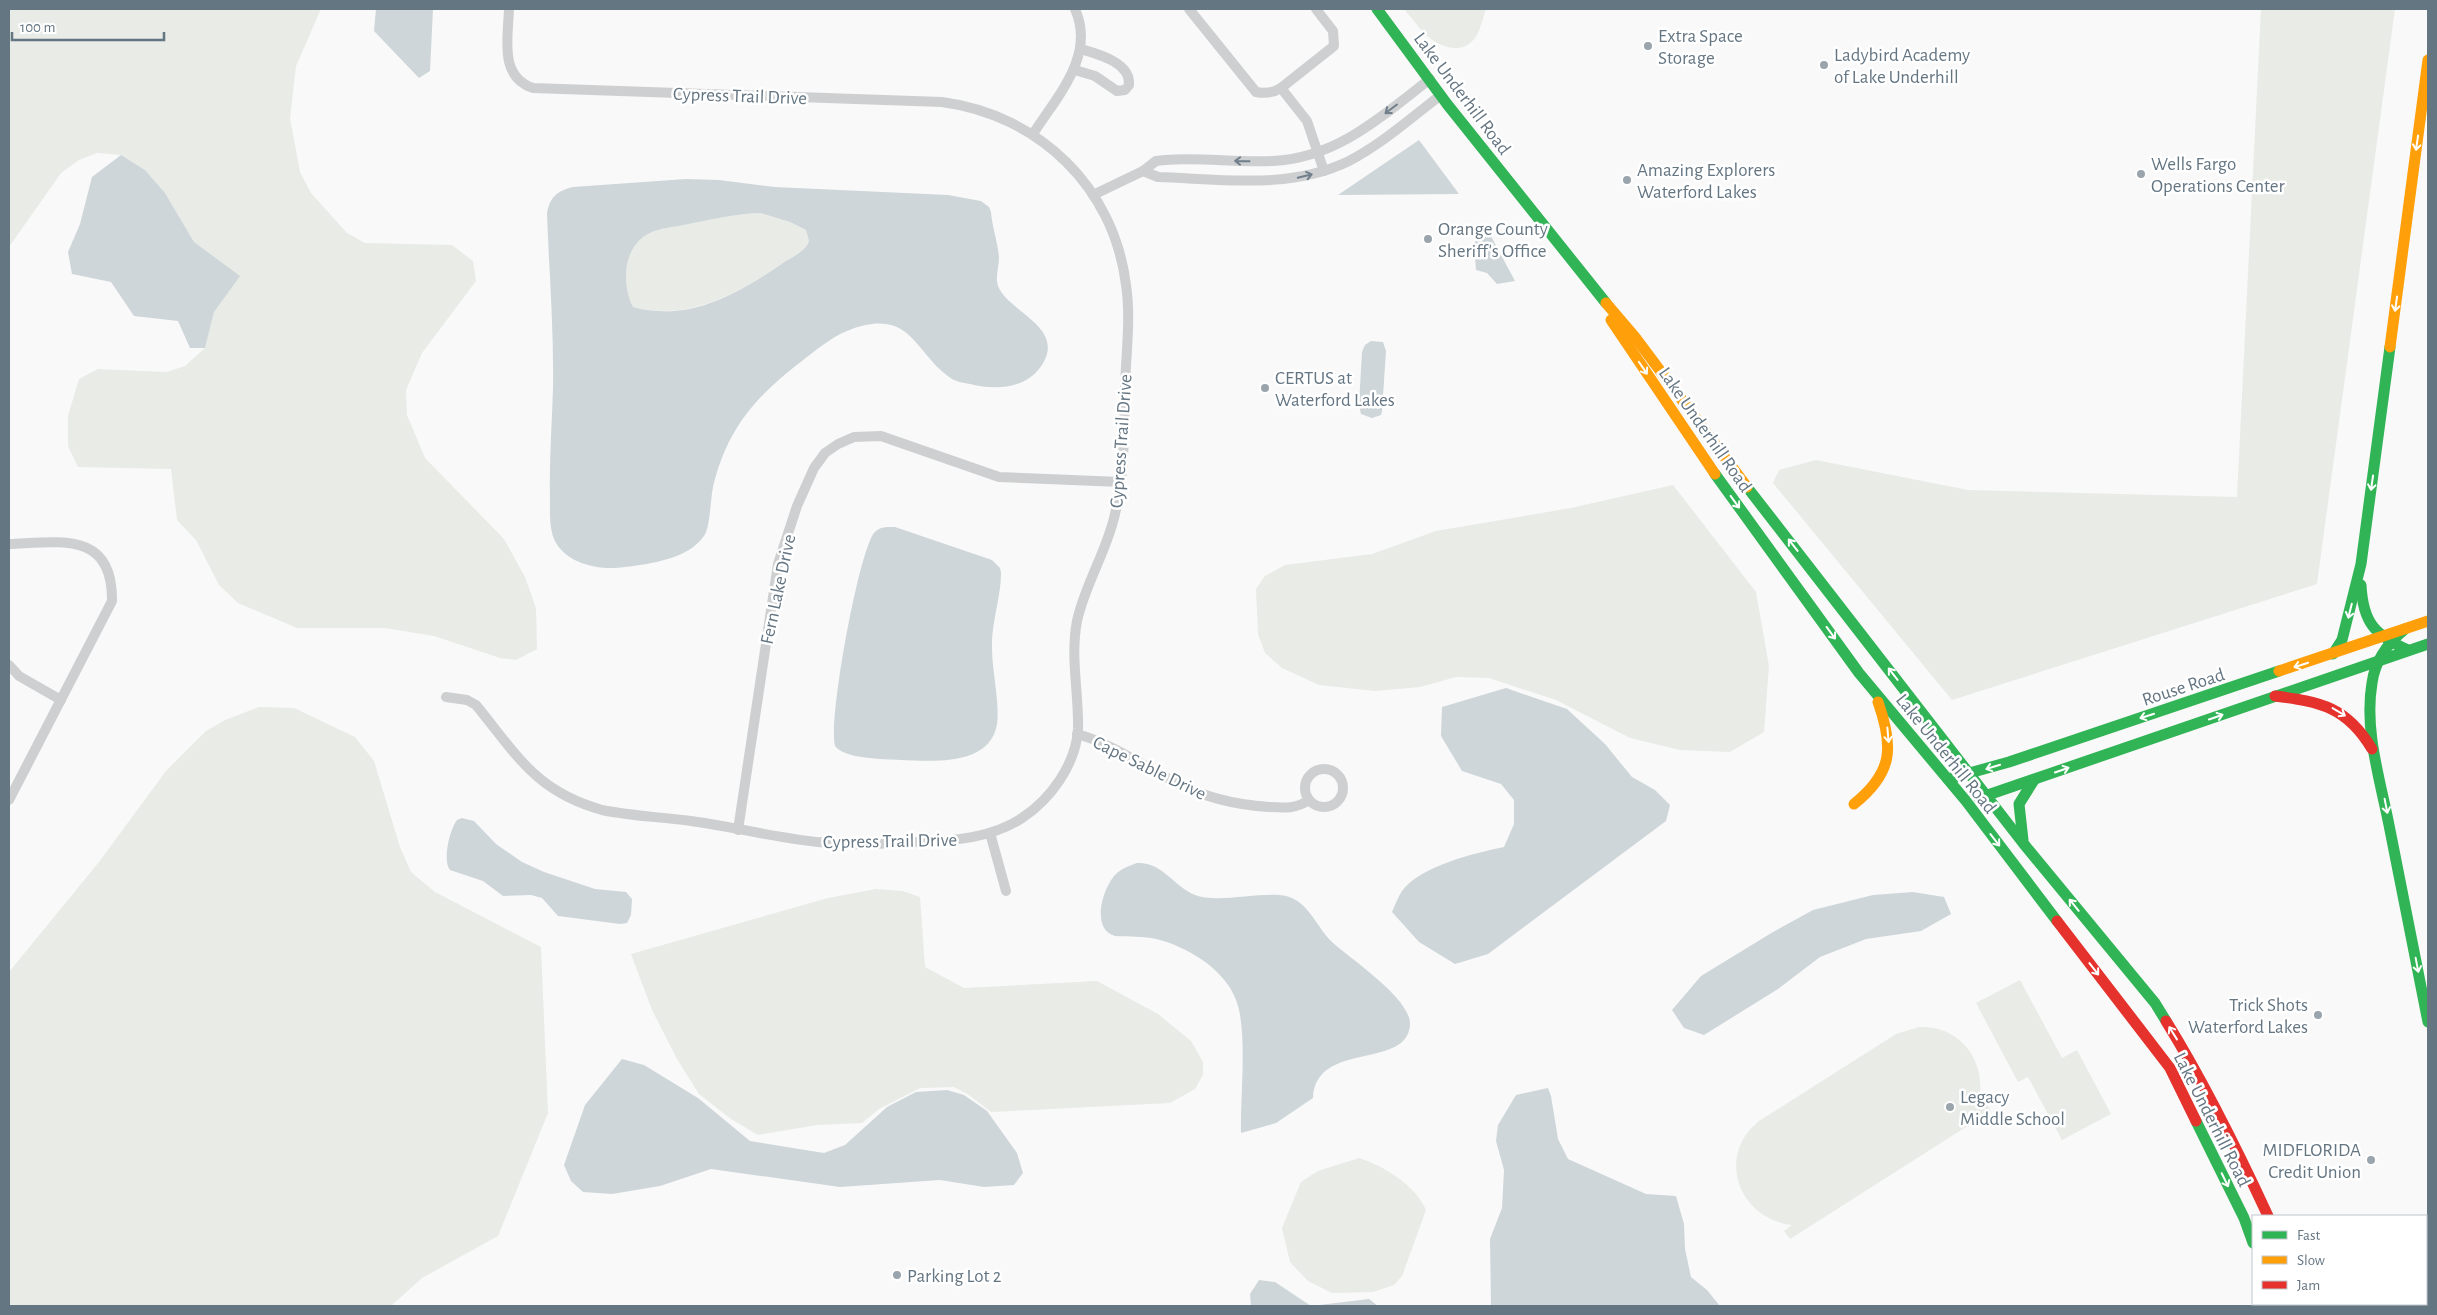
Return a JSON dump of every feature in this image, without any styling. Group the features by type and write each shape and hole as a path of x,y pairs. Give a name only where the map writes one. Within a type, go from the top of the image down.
{"main road":[{"name":"Lake Underhill Road","path":"1377,9 1597,293 1635,337 1724,457 2023,843 2155,1003 2196,1069 2233,1140 2268,1215"},
{"path":"2333,654 2342,640 2361,564 2428,60"},
{"name":"Lake Underhill Road","path":"1597,293 1616,328 1691,440 1872,690 1966,801 2170,1068 2244,1218 2252,1238"},
{"path":"2361,564 2361,598 2365,616 2384,640 2408,650"},
{"path":"2428,621 2405,628 2384,640 2372,682 2371,712 2376,758 2428,1022"},
{"name":"Rouse Road","path":"1948,779 1970,774 2333,654 2384,640"},
{"name":"Rouse Road","path":"1966,801 2034,780 2428,644"},
{"path":"1854,804 1876,784 1885,767 1889,751 1886,723 1872,690"},
{"path":"2276,696 2325,704 2345,714 2363,730 2376,758"},
{"path":"2023,843 2019,804 2034,780"}],"street":[{"name":"Cypress Trail Drive","path":"446,697 474,704 530,771 554,790 572,799 616,812 692,821 738,830 840,844 943,841 990,833 1026,816 1051,792 1068,764 1077,734 1073,655 1076,628 1084,597 1110,534 1121,482 1128,318 1127,288 1122,260 1114,234 1093,195 1063,158 1033,134 989,113 936,102 533,88 517,79 509,66 507,56 509,9"},
{"path":"1033,134 1075,70 1081,49 1080,27 1075,9"},
{"path":"1189,9 1256,92 1273,92 1282,88 1334,46 1333,31 1316,9"},
{"path":"1075,70 1095,76 1117,91 1125,90 1129,85 1127,73 1117,64 1103,56 1081,49"},
{"path":"1093,195 1143,171 1157,161 1272,161 1318,152 1338,145 1362,131 1430,79"},
{"path":"1282,88 1307,121 1324,171"},
{"path":"1143,171 1158,177 1274,180 1324,171 1343,164 1371,148 1442,95"},
{"path":"1208,179 1209,160"},
{"name":"Fern Lake Drive","path":"738,830 778,564 800,498 814,468 826,453 847,440 874,436 886,437 980,472 1004,478 1121,482"},
{"path":"9,544 82,544 98,554 106,565 112,583 112,601 9,800"},
{"path":"9,665 19,676 61,700"},
{"name":"Cape Sable Drive","path":"1077,734 1111,745 1174,781 1214,798 1252,806 1287,808 1298,806 1309,800"},
{"path":"990,833 1006,891"}],"shaded area":[{"path":"9,9 321,9 296,66 290,118 300,172 311,193 347,233 365,243 452,245 473,261 476,281 422,353 406,390 407,415 425,458 504,539 525,577 536,608 537,649 516,660 500,658 434,636 385,628 297,628 238,603 219,585 196,540 177,520 171,469 78,467 68,446 68,416 79,379 98,369 166,372 185,366 205,348 214,312 239,276 194,242 165,193 145,170 121,155 97,153 79,160 61,173 9,247"},
{"path":"376,9 433,9 430,71 419,78 374,31"},
{"path":"1404,9 1486,9 1475,38 1468,45 1458,48 1438,44 1432,40 1420,29"},
{"path":"2261,9 2395,9 2317,584 1952,700 1773,483 1779,470 1816,460 1968,490 2237,497"},
{"path":"1419,140 1459,194 1338,195"},
{"path":"121,155 145,170 165,193 194,242 240,276 214,312 205,348 190,348 178,321 134,316 111,282 72,274 68,252 80,224 92,177"},
{"path":"686,179 719,180 775,187 948,195 981,201 989,207 991,212 999,258 998,286 1004,296 1042,330 1047,340 1047,352 1042,365 1029,379 1012,386 983,387 952,379 939,369 910,336 888,324 872,324 846,331 823,345 775,383 739,425 722,459 713,485 706,532 697,544 679,555 646,564 605,568 584,564 559,548 552,534 550,513 553,366 547,213 555,195 573,187","holes":["760,213 790,222 806,230 809,241 807,245 796,255 746,286 711,303 692,308 654,311 633,307 627,287 627,266 634,247 650,233 667,228"]},
{"path":"760,213 790,222 806,230 809,241 807,245 796,255 746,286 710,302 692,308 673,311 633,307 627,287 627,266 634,247 641,239 650,233 662,229 731,216"},
{"path":"1485,225 1515,281 1497,284 1487,273 1476,270 1474,244"},
{"path":"1371,341 1383,342 1386,351 1382,411 1381,415 1372,418 1361,414 1359,405 1362,352 1365,345"},
{"path":"1673,485 1756,592 1769,666 1764,732 1730,752 1680,750 1630,738 1556,700 1489,678 1456,677 1420,687 1375,691 1319,685 1282,668 1265,653 1258,634 1256,589 1265,576 1285,565 1372,554 1436,531 1571,508"},
{"path":"895,527 992,560 1000,568 1001,582 992,639 997,724 992,738 983,748 971,755 927,761 865,758 847,754 835,746 834,731 840,673 860,572 867,547 874,533 881,528"},
{"path":"1506,688 1567,709 1605,744 1632,777 1655,790 1670,805 1666,821 1488,954 1455,964 1419,942 1392,912 1402,891 1421,874 1449,862 1504,847 1514,824 1514,800 1501,784 1462,771 1441,736 1442,707"},
{"path":"259,707 294,708 355,737 374,761 400,847 411,872 435,892 541,947 548,1113 498,1236 422,1278 391,1306 9,1306 9,972 99,862 166,771 206,731 225,720"},
{"path":"462,818 474,821 496,844 522,862 544,872 595,889 626,892 632,899 631,915 627,923 620,924 558,916 542,898 531,895 503,896 483,881 450,870 447,852 450,837 454,824"},
{"path":"1137,863 1154,866 1195,895 1227,898 1276,895 1286,896 1301,903 1331,941 1391,991 1401,1003 1408,1015 1410,1025 1405,1039 1394,1047 1379,1053 1344,1061 1329,1068 1318,1080 1313,1098 1276,1123 1241,1133 1242,1028 1240,1013 1231,989 1214,969 1203,960 1180,947 1151,938 1115,936 1107,932 1103,925 1101,907 1103,897 1111,880 1121,870"},
{"path":"876,889 903,891 920,897 925,967 964,988 1097,981 1158,1014 1191,1041 1203,1062 1203,1075 1195,1089 1170,1103 991,1112 969,1095 954,1087 920,1088 879,1109 862,1123 817,1125 758,1135 731,1119 699,1094 677,1059 652,1010 631,954 828,898"},
{"path":"1913,892 1944,897 1951,914 1921,931 1866,939 1820,957 1778,989 1704,1035 1684,1028 1672,1010 1701,976 1813,910 1873,895"},
{"path":"2020,980 2062,1058 2077,1050 2111,1114 2062,1140 2028,1077 2018,1082 1976,1003"},
{"path":"1919,1027 1935,1028 1949,1033 1961,1041 1970,1051 1980,1078 1977,1108 1986,1103 1991,1111 1790,1239 1784,1231 1792,1225 1774,1220 1758,1211 1747,1199 1739,1184 1736,1168 1738,1151 1746,1135 1759,1121 1896,1034"},
{"path":"622,1059 644,1065 698,1098 750,1141 824,1153 845,1145 887,1107 916,1092 947,1090 964,1095 987,1111 1017,1153 1023,1173 1014,1185 984,1187 940,1180 840,1187 711,1169 660,1186 612,1194 583,1192 571,1181 564,1165 585,1105"},
{"path":"1548,1088 1558,1139 1568,1159 1646,1194 1676,1196 1684,1224 1685,1249 1691,1277 1707,1290 1720,1306 1491,1306 1490,1239 1502,1208 1504,1170 1496,1141 1498,1125 1516,1095"},
{"path":"1359,1158 1388,1171 1398,1178 1414,1192 1426,1210 1402,1276 1394,1285 1373,1292 1332,1293 1308,1281 1290,1262 1282,1228 1301,1182 1318,1171"},
{"path":"1259,1280 1275,1282 1311,1306 1251,1306 1250,1294"},
{"path":"1369,1299 1378,1306 1311,1306"}],"traffic: fast":[{"path":"1377,9 1447,104 1606,303"},
{"path":"2333,654 2342,640 2361,564 2390,347"},
{"path":"1715,474 1859,673 1966,801 2057,921"},
{"path":"1747,487 2023,843 2155,1003 2166,1021"},
{"path":"2361,585 2364,609 2373,626 2387,639 2408,650"},
{"path":"2405,629 2393,640 2379,659 2372,683 2370,719 2374,754 2428,1022"},
{"path":"1979,798 2428,644"},
{"path":"1948,779 2009,762 2279,671"},
{"path":"2023,840 2019,804 2034,780"},
{"path":"2196,1121 2244,1218 2252,1240"}],"traffic: slow":[{"path":"2390,347 2428,60"},
{"path":"1606,303 1635,337 1747,487"},
{"path":"1611,320 1715,474"},
{"path":"2279,671 2428,621"},
{"path":"1854,804 1867,793 1876,781 1883,770 1887,758 1886,733 1878,702"}],"traffic: jam":[{"path":"2275,696 2319,704 2342,715 2363,735 2372,749"},
{"path":"2057,921 2170,1068 2196,1121"},
{"path":"2166,1021 2220,1117 2268,1215"}],"place":[{"name":"Extra Space Storage","path":"1648,46"},
{"name":"Ladybird Academy of Lake Underhill","path":"1824,65"},
{"name":"Wells Fargo Operations Center","path":"2141,174"},
{"name":"Amazing Explorers Waterford Lakes","path":"1627,180"},
{"name":"Orange County Sheriff's Office","path":"1428,239"},
{"name":"CERTUS at Waterford Lakes","path":"1265,388"},
{"name":"Trick Shots Waterford Lakes","path":"2318,1015"},
{"name":"Legacy Middle School","path":"1950,1107"},
{"name":"MIDFLORIDA Credit Union","path":"2371,1160"},
{"name":"Parking Lot 2","path":"897,1275"}]}
